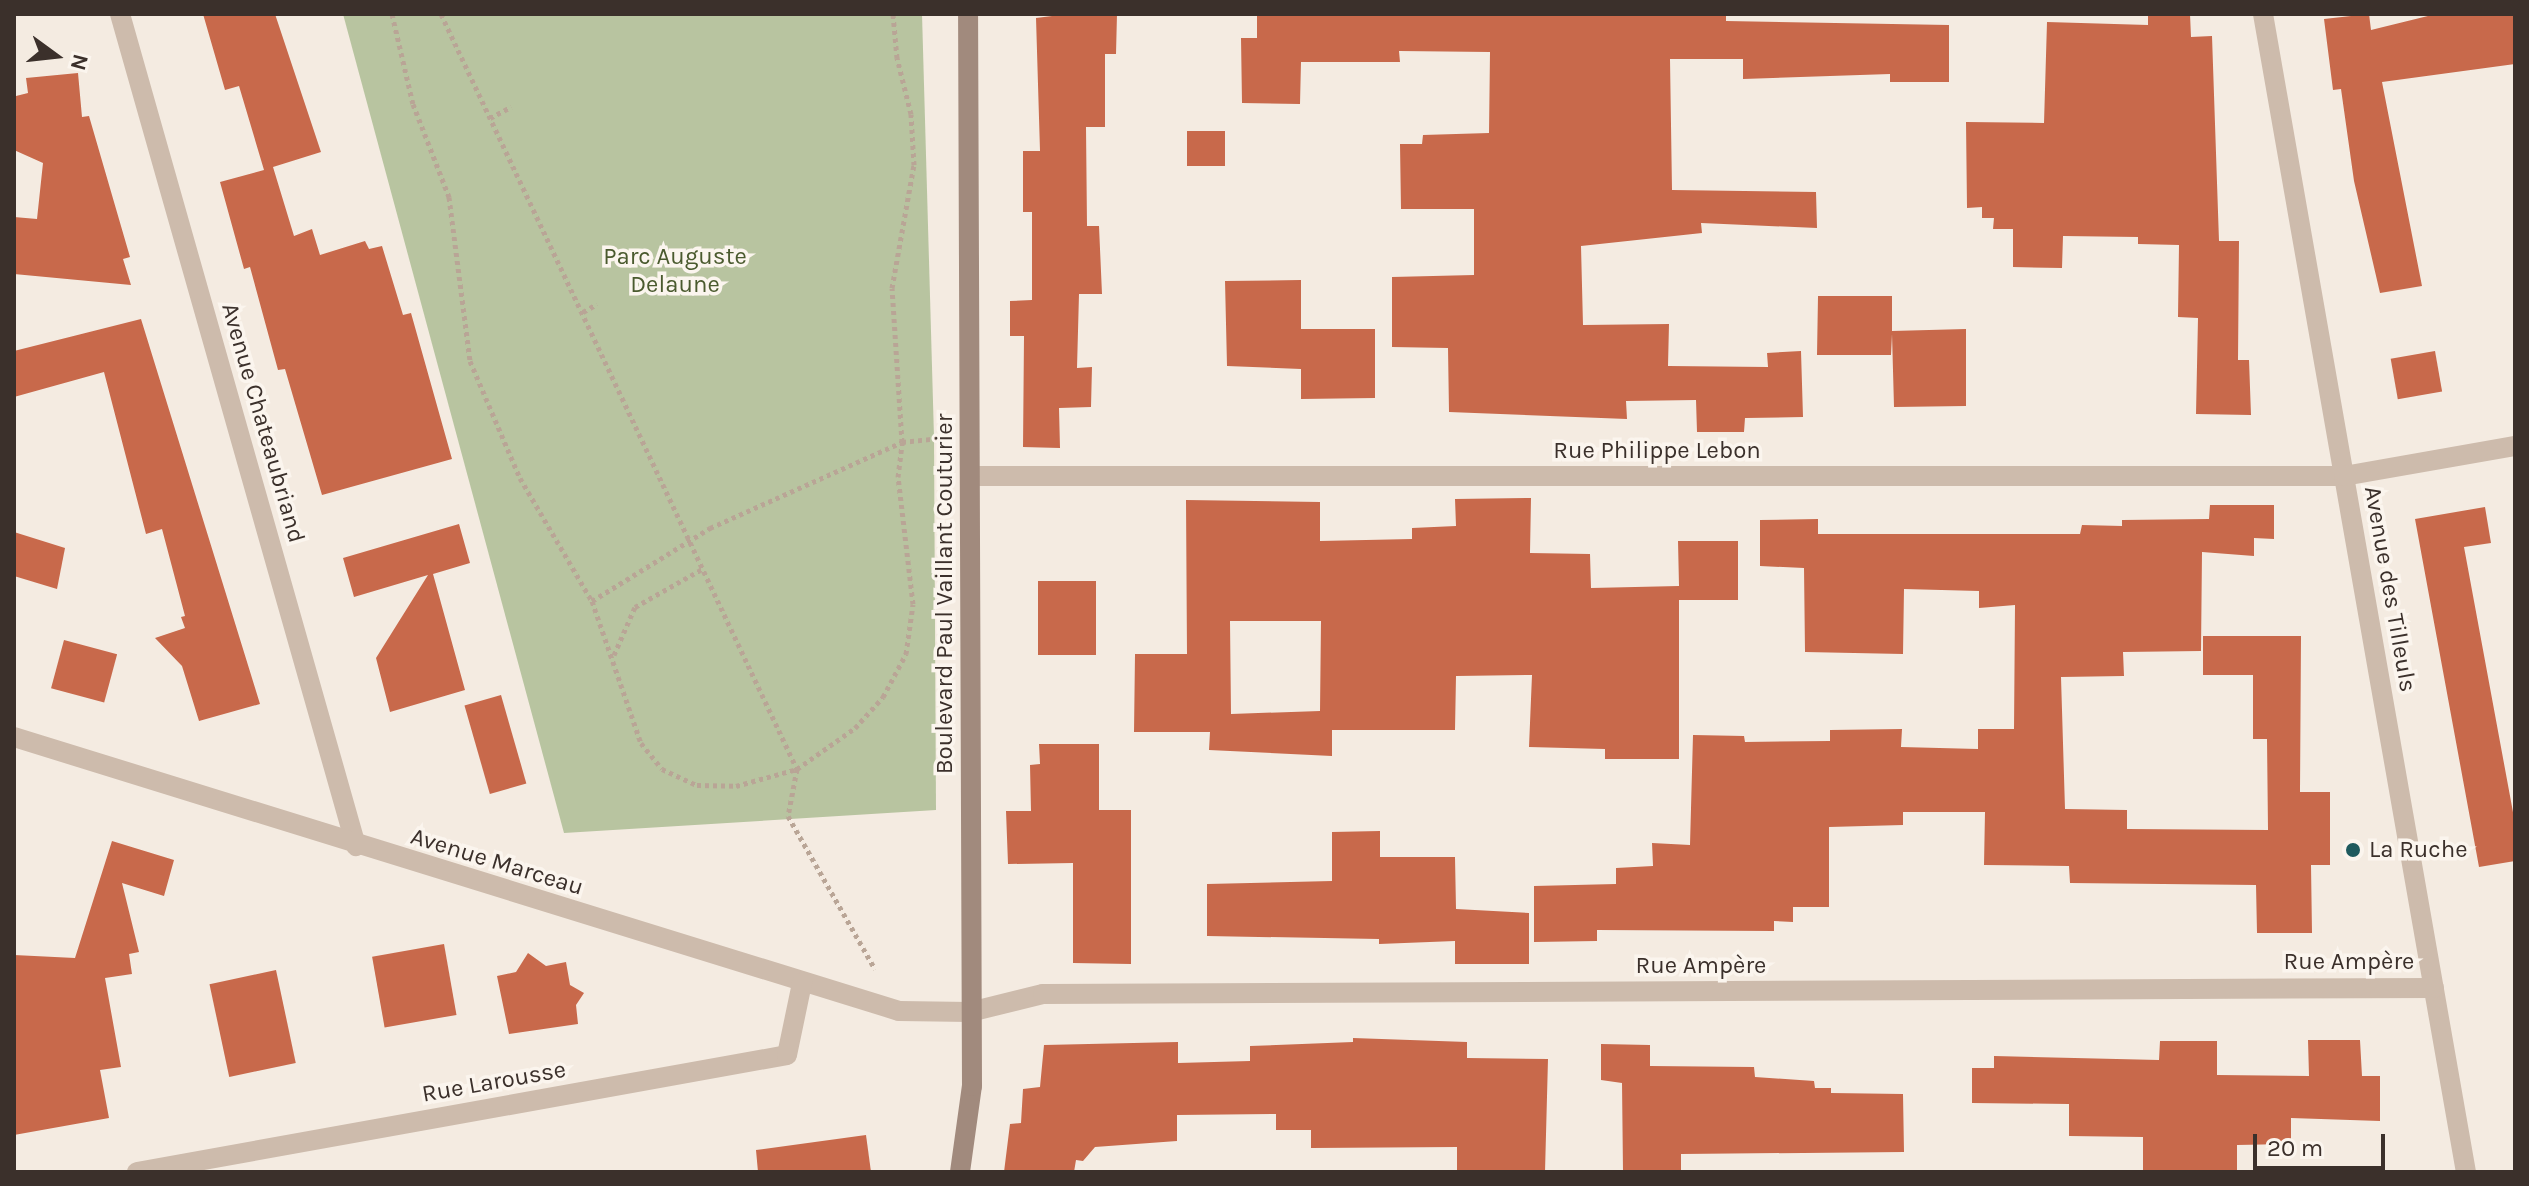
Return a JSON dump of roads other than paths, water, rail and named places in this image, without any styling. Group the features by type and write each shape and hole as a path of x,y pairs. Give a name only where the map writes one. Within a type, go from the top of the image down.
{"street":[{"name":"Avenue Chateaubriand","path":"120,14 356,846"},
{"name":"Boulevard Paul Vaillant Couturier","path":"960,1172 972,1086 968,14"},
{"name":"Avenue des Tilleuls","path":"2263,14 2466,1172"},
{"name":"Rue Philippe Lebon","path":"971,476 2344,476 2515,446"},
{"name":"Avenue Marceau","path":"14,737 356,846 899,1011 970,1012"},
{"name":"Rue Larousse","path":"137,1172 787,1055 802,983"},
{"name":"Rue Ampère","path":"970,1012 1043,994 2434,988"}],"place":[{"name":"La Ruche","path":"2353,850"}],"park label":[{"name":"Parc Auguste Delaune","path":"675,271"}]}
